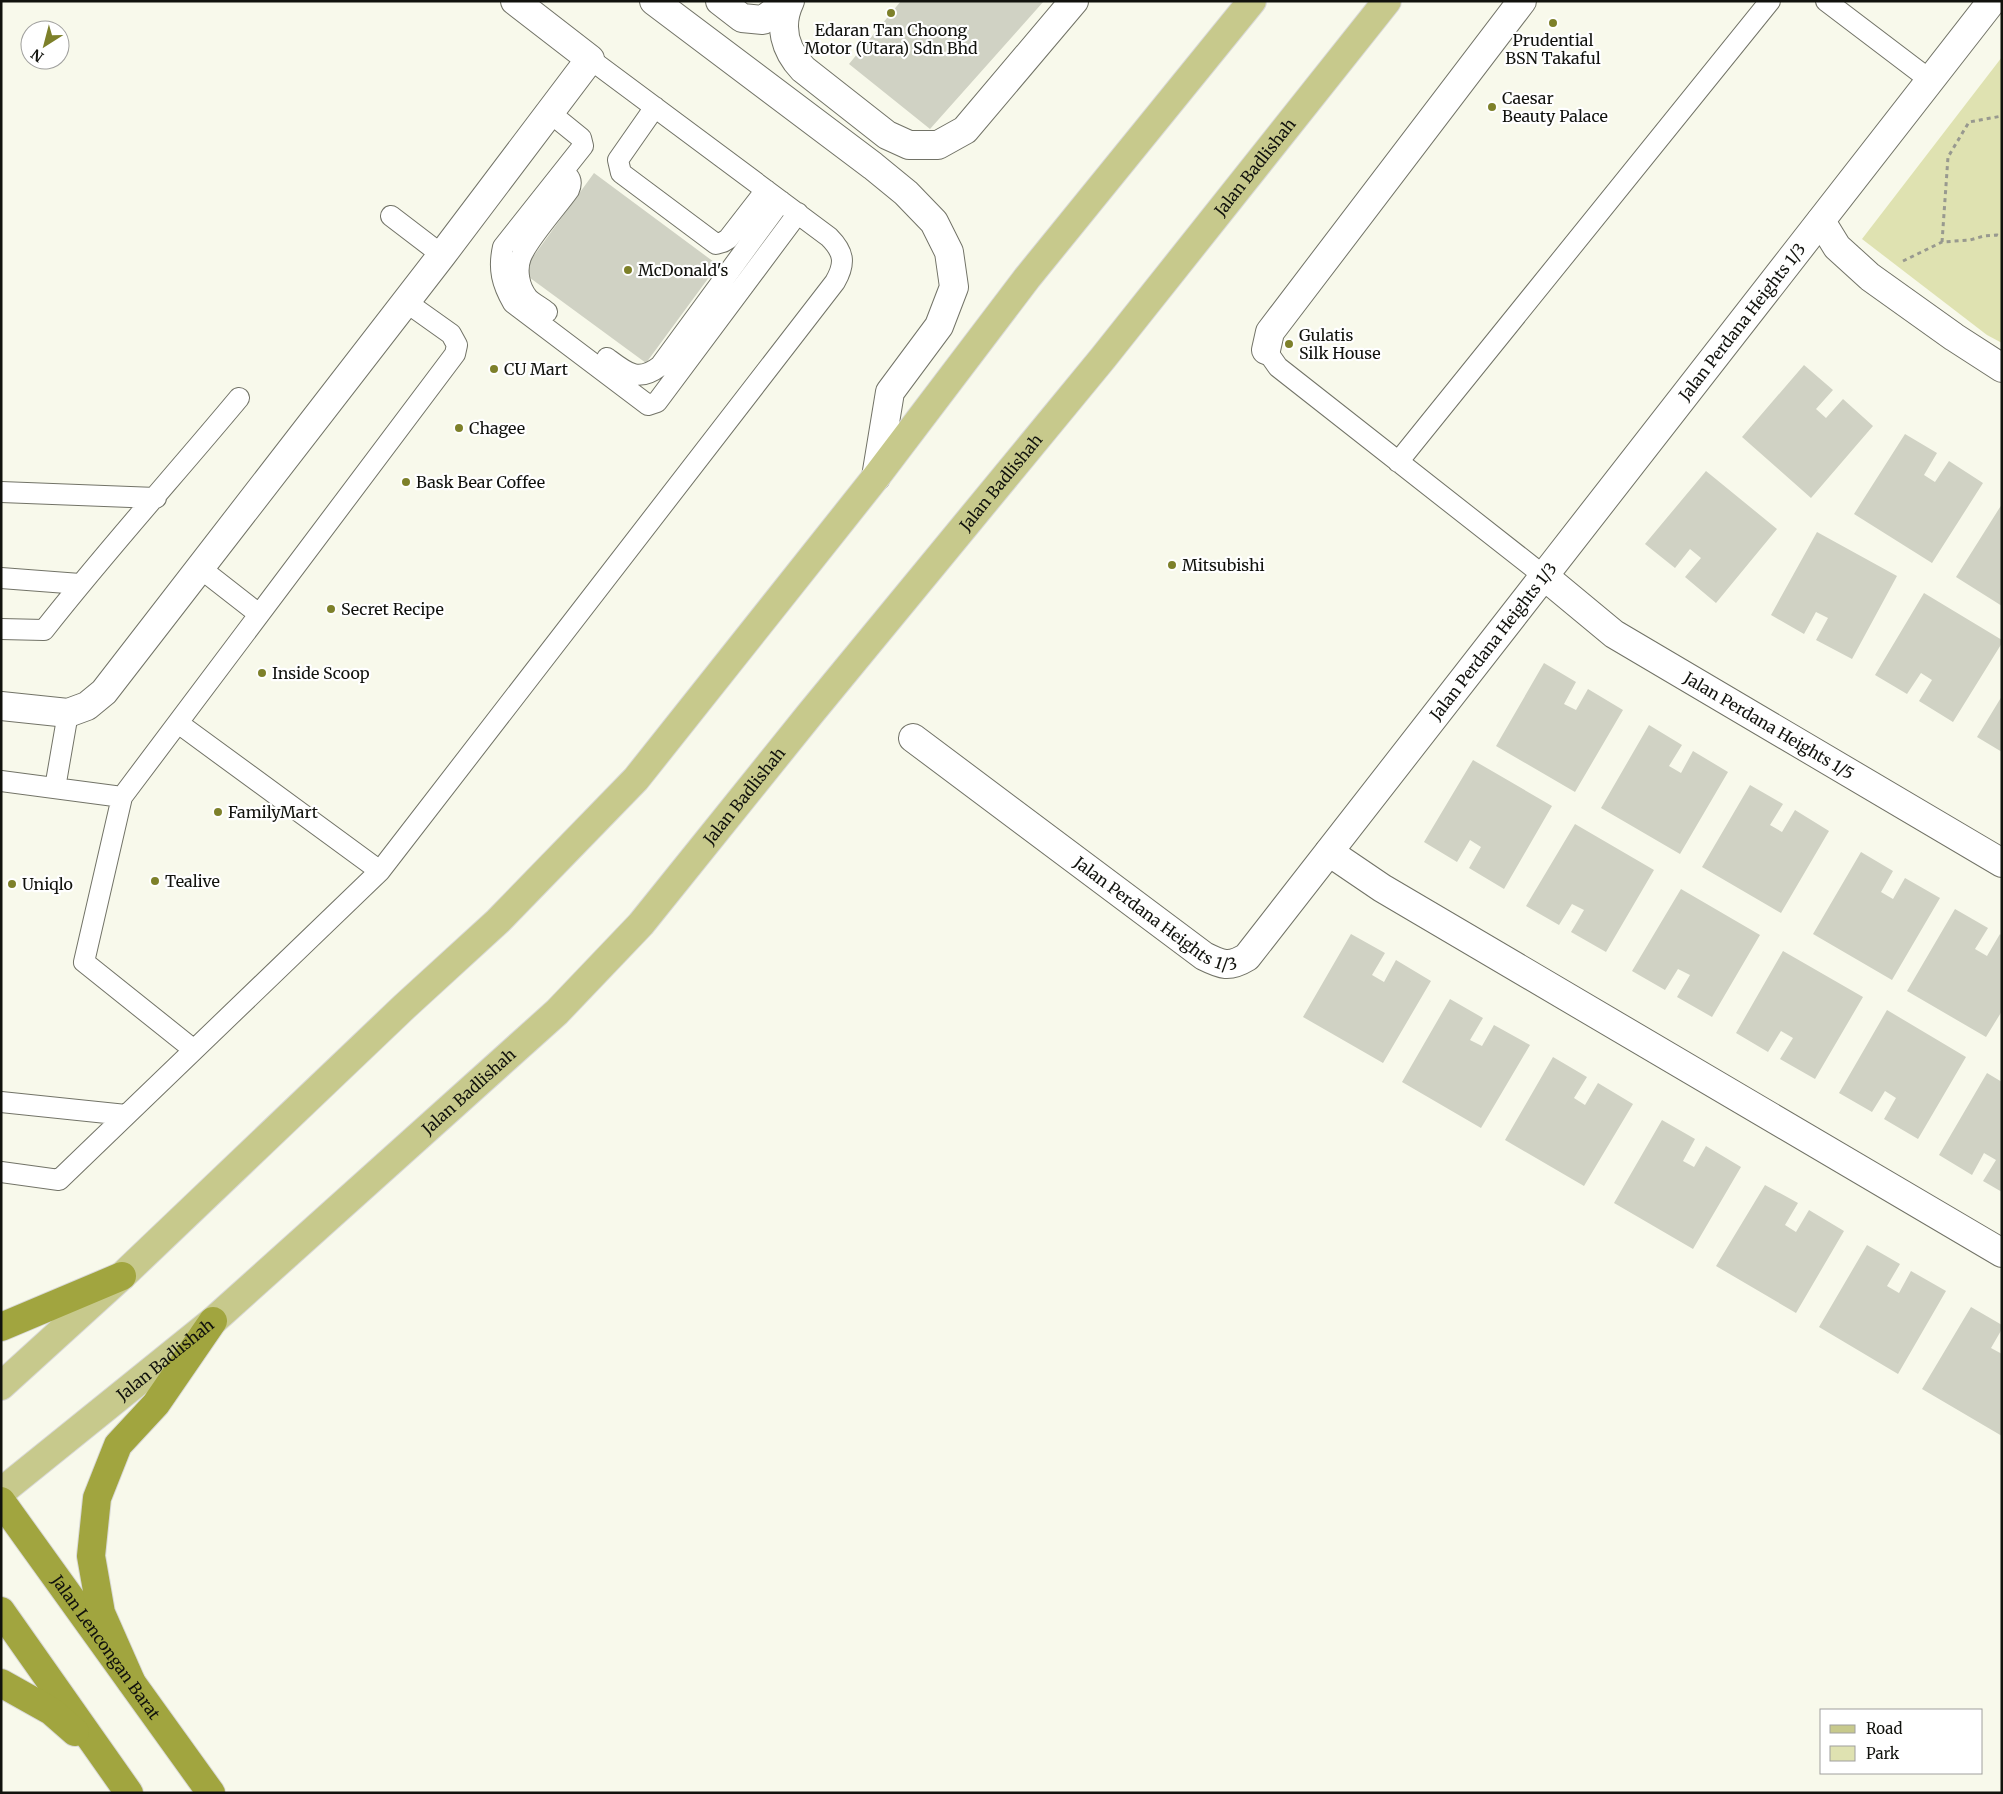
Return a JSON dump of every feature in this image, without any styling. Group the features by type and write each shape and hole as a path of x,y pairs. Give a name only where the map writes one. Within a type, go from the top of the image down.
{"highway":[{"path":"1,1327 122,1276"},
{"path":"131,1681 101,1613 91,1556 97,1498 118,1445 156,1404 213,1321"},
{"name":"Jalan Lencongan Barat","path":"1,1501 211,1793"},
{"path":"1,1611 129,1793"},
{"path":"1,1684 51,1711 100,1754"}],"main road":[{"path":"1,1386 122,1276 404,1007 498,921 636,779 876,477 1027,278 1252,1"},
{"name":"Jalan Badlishah","path":"1,1492 213,1321 557,1012 641,924 810,714 1103,358 1387,1"}],"street":[{"path":"1,706 68,713 87,706 104,692 406,302 590,59 515,1"},
{"path":"654,1 874,166 906,193 934,222 948,252 954,287 938,326 890,392 876,477"},
{"path":"720,1 742,18 763,20 789,1"},
{"path":"789,1 786,10 784,36 794,60 803,70 887,135 909,145 938,145 965,130 1074,1"},
{"path":"1266,350 1270,332 1522,1"},
{"name":"Jalan Perdana Heights 1/3","path":"913,738 1204,956 1221,964 1235,964 1247,957 1992,1"},
{"path":"874,166 887,135"},
{"path":"1821,221 1838,246 1870,277 1954,337 2002,368"},
{"name":"Jalan Perdana Heights 1/5","path":"1544,576 1614,634 2002,863"},
{"path":"1329,852 1382,888 2002,1253"}],"lane":[{"path":"1398,462 1770,1"},
{"path":"1826,1 1930,80"},
{"path":"1,1172 60,1180 380,871 835,282 841,271 843,259 838,246 798,213 590,59"},
{"path":"654,107 618,160 621,172 716,244 728,239 774,195"},
{"path":"549,112 581,138 583,146 503,247 500,272 504,288 513,303 648,405 657,402 798,213"},
{"path":"563,172 569,176 571,186 521,256 519,276 522,288 528,298 625,371 643,376 660,366 774,195"},
{"path":"391,216 442,254"},
{"path":"194,1050 84,962 122,797 455,354 457,345 451,334 406,302"},
{"path":"1266,350 1278,367 1544,576"},
{"path":"1,629 44,630 80,584 156,498 239,398"},
{"path":"1,492 156,498"},
{"path":"200,568 260,614"},
{"path":"1,578 80,584"},
{"path":"55,788 68,713"},
{"path":"178,723 380,871"},
{"path":"1,781 122,797"},
{"path":"1,1102 126,1115"}],"path":[{"path":"1942,242 1948,157 1969,122 2002,116"},
{"path":"1870,277 1942,242 1970,240 1984,236 1997,235 2002,237"}],"green space":[{"path":"2002,57 2002,343 1987,335 1862,239"}],"building":[{"path":"901,1 1044,1 930,129 849,64"},
{"path":"594,173 718,265 646,363 522,272"},
{"path":"1804,365 1833,390 1816,409 1826,418 1843,399 1873,426 1811,498 1742,437"},
{"path":"1905,434 1937,453 1924,475 1935,482 1949,461 1983,483 1932,563 1854,514"},
{"path":"1706,471 1777,529 1716,603 1685,577 1701,558 1690,549 1675,568 1645,544"},
{"path":"2002,504 2002,606 1956,577"},
{"path":"1817,532 1897,576 1852,659 1816,640 1828,618 1816,612 1804,634 1771,615"},
{"path":"1924,593 2002,640 2002,643 1953,722 1919,701 1932,680 1921,673 1907,694 1875,675"},
{"path":"1544,663 1576,682 1564,704 1576,710 1588,689 1623,710 1575,792 1496,746"},
{"path":"2002,696 2002,752 1977,737"},
{"path":"1649,725 1682,745 1669,766 1681,773 1693,751 1728,772 1680,854 1601,808"},
{"path":"1473,760 1552,806 1504,889 1469,868 1481,847 1470,840 1457,862 1424,842"},
{"path":"1750,785 1783,804 1770,825 1782,832 1795,810 1829,831 1781,913 1702,867"},
{"path":"1575,824 1654,870 1606,952 1571,932 1584,910 1572,904 1559,925 1526,906"},
{"path":"1861,852 1893,871 1881,892 1893,899 1905,878 1940,898 1892,980 1813,934"},
{"path":"1681,889 1760,935 1712,1017 1677,997 1690,975 1678,969 1665,990 1632,971"},
{"path":"1955,909 1988,928 1975,949 1987,956 2000,934 2002,936 2002,1011 1986,1037 1907,991"},
{"path":"1351,934 1385,953 1372,975 1384,982 1396,960 1431,981 1383,1063 1303,1017"},
{"path":"1783,951 1863,997 1815,1079 1780,1059 1793,1038 1781,1031 1768,1052 1736,1033"},
{"path":"1450,999 1483,1018 1470,1040 1482,1046 1494,1025 1530,1045 1481,1128 1402,1082"},
{"path":"1887,1010 1966,1057 1918,1139 1884,1119 1896,1098 1885,1091 1872,1112 1839,1093"},
{"path":"1553,1057 1587,1077 1574,1098 1585,1105 1598,1083 1633,1104 1584,1186 1505,1140"},
{"path":"1987,1073 2002,1082 2002,1192 1983,1181 1996,1160 1984,1153 1972,1175 1939,1155"},
{"path":"1662,1120 1695,1139 1683,1161 1694,1167 1706,1146 1741,1167 1693,1249 1614,1203"},
{"path":"1765,1185 1798,1203 1785,1225 1796,1232 1809,1210 1844,1231 1796,1313 1716,1266"},
{"path":"1867,1245 1900,1264 1887,1286 1899,1293 1911,1271 1946,1291 1898,1374 1819,1327"},
{"path":"1971,1307 2002,1325 2002,1329 1991,1348 2002,1354 2002,1436 1922,1389"}],"place":[{"name":"Edaran Tan Choong Motor (Utara) Sdn Bhd","path":"891,13"},
{"name":"Prudential BSN Takaful","path":"1553,23"},
{"name":"Caesar Beauty Palace","path":"1492,107"},
{"name":"McDonald's","path":"628,270"},
{"name":"Gulatis Silk House","path":"1289,344"},
{"name":"CU Mart","path":"494,369"},
{"name":"Chagee","path":"459,428"},
{"name":"Bask Bear Coffee","path":"406,482"},
{"name":"Mitsubishi","path":"1172,565"},
{"name":"Secret Recipe","path":"331,609"},
{"name":"Inside Scoop","path":"262,673"},
{"name":"FamilyMart","path":"218,812"},
{"name":"Tealive","path":"155,881"},
{"name":"Uniqlo","path":"12,884"}]}
